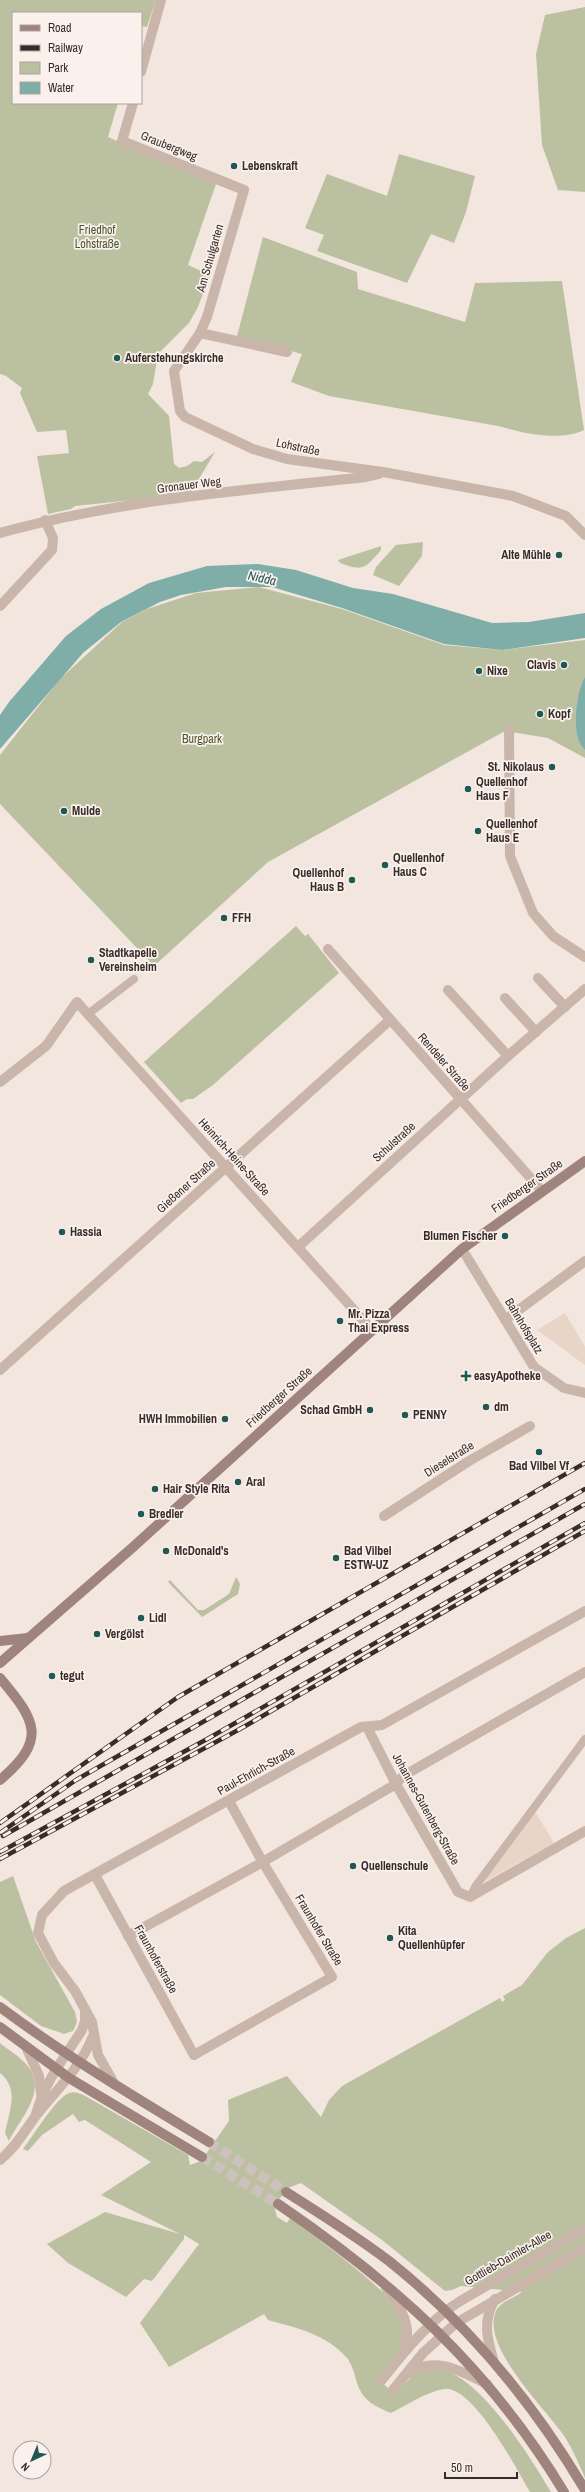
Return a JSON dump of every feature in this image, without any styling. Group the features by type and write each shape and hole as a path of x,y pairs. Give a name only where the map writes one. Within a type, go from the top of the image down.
{"main road":[{"name":"Friedberger Straße","path":"0,1663 132,1548 462,1249 542,1191 584,1165"},
{"path":"0,1641 28,1638"},
{"path":"0,1678 27,1713 31,1735 24,1756 0,1780"},
{"path":"0,2008 116,2087 209,2142"},
{"path":"0,2027 27,2049 69,2078 202,2157"},
{"path":"286,2192 389,2262 445,2312 494,2362 528,2405 585,2490"},
{"path":"278,2204 326,2237 378,2276 442,2334 487,2384 534,2445 564,2492"}],"street":[{"path":"142,68 161,0"},
{"name":"Graubergweg","path":"133,104 122,141 244,190"},
{"name":"Am Schulgarten","path":"200,333 207,317 244,190"},
{"path":"200,333 287,352"},
{"name":"Lohstraße","path":"200,333 173,374 180,411 185,417 254,449 287,459 383,472 513,496 563,514 585,535"},
{"name":"Gronauer Weg","path":"0,533 45,520 93,511 366,477 383,472"},
{"path":"0,606 52,550 53,538 45,520"},
{"path":"509,729 510,856 534,913 553,936 585,957"},
{"name":"Rendeler Straße","path":"328,949 542,1191"},
{"path":"538,978 565,1007"},
{"path":"88,1014 134,979"},
{"name":"Schulstraße","path":"298,1247 508,1056 585,989"},
{"path":"448,990 508,1056"},
{"path":"504,998 536,1032"},
{"name":"Heinrich-Heine-Straße","path":"0,1082 46,1046 77,1002 372,1330"},
{"name":"Gießener Straße","path":"0,1370 390,1020"},
{"name":"Bahnhofsplatz","path":"462,1249 534,1367 564,1388 585,1393"},
{"path":"506,1320 585,1261"},
{"name":"Dieselstraße","path":"384,1516 469,1461 530,1426"},
{"name":"Paul-Ehrlich-Straße","path":"116,2087 100,2061 93,2036 92,2022 75,1991 54,1963 38,1934 42,1915 53,1902 64,1891 361,1727 382,1725 585,1611"},
{"path":"128,1936 396,1784 403,1776 585,1672"},
{"name":"Johannes-Gutenberg-Straße","path":"367,1727 396,1784 458,1892 470,1897"},
{"path":"470,1897 475,1887 585,1739"},
{"name":"Fraunhofer Straße","path":"194,2055 332,1977 262,1861 229,1801"},
{"path":"470,1897 585,1831"},
{"name":"Fraunhoferstraße","path":"95,1875 194,2055"},
{"path":"36,2116 41,2096 56,2069 82,2030 85,2022 85,2009"},
{"path":"0,2160 18,2142 36,2116 69,2078 80,2062 93,2036"},
{"path":"27,2049 39,2076 41,2096"},
{"name":"Gottlieb-Daimler-Allee","path":"381,2381 404,2351 445,2312 585,2228"},
{"path":"393,2390 442,2334 456,2323 496,2298 585,2248"},
{"path":"378,2276 399,2305 406,2320 407,2333 404,2351"},
{"path":"494,2362 486,2325 488,2312 496,2298"},
{"path":"404,2376 416,2368 440,2364 487,2384"}],"green space":[{"name":"Friedhof Lohstraße","path":"0,0 156,0 147,27 142,26 142,12 12,12 12,104 118,104 108,137 216,184 188,265 210,275 198,307 189,323 158,354 153,384 148,394 169,416 174,464 179,468 187,466 194,461 202,462 215,452 190,494 75,506 71,509 48,514 37,456 69,453 66,430 37,432 20,393 22,388 6,376 0,374"},
{"path":"585,7 585,192 558,190 542,145 536,54 545,15"},
{"path":"399,154 475,176 466,212 454,243 431,234 407,283 317,251 324,235 305,228 327,174 387,196"},
{"path":"263,237 357,272 358,289 465,322 475,283 562,281 584,430 574,434 552,436 530,434 498,426 329,396 291,382 302,354 237,336"},
{"path":"423,542 422,556 399,586 373,575 376,567 396,545"},
{"path":"381,546 381,550 364,567 359,568 348,566 340,563 338,560"},
{"name":"Burgpark","path":"259,587 342,609 444,645 502,650 585,640 585,758 548,738 505,731 268,862 154,966 0,804 0,755 60,679 122,622 147,609 196,593"},
{"path":"296,926 305,936 308,934 339,973 213,1085 193,1099 187,1099 181,1103 144,1062"},
{"path":"236,1577 240,1584 238,1594 202,1617 168,1582 170,1580 198,1610 204,1610 229,1594"},
{"path":"13,1876 36,1942 75,2012 77,2022 73,2031 64,2034 41,2026 0,1995 0,1882"},
{"path":"585,1928 585,2478 565,2437 517,2376 497,2341 494,2325 496,2311 504,2302 522,2292 461,2286 445,2291 382,2240 301,2183 288,2188 274,2206 277,2217 287,2223 290,2218 332,2250 383,2292 401,2314 403,2321 402,2345 392,2364 378,2380 396,2394 411,2377 423,2370 441,2369 459,2377 478,2393 497,2413 514,2435 551,2492 530,2492 505,2449 481,2414 468,2400 455,2391 444,2389 437,2391 391,2413 383,2410 374,2405 364,2396 359,2388 350,2362 339,2350 330,2343 310,2333 268,2320 264,2314 169,2367 140,2323 199,2244 184,2235 184,2239 152,2281 144,2279 126,2297 68,2263 47,2244 105,2212 180,2234 101,2195 151,2162 85,2120 79,2122 73,2114 42,2135 28,2151 23,2149 51,2109 69,2093 71,2092 85,2096 188,2155 190,2165 201,2161 229,2121 228,2100 287,2076 321,2117 329,2100 342,2086 500,1998 502,2002 505,2000 503,1996 522,1985 548,1952 566,1938"},
{"path":"0,2043 25,2063 32,2073 35,2083 31,2103 9,2141 5,2133 12,2101 10,2086 0,2073"}],"shaded area":[{"path":"565,1313 585,1347 585,1365 537,1330"},
{"path":"533,1808 554,1843 475,1887"}],"water":[{"name":"Nidda","path":"258,564 296,570 353,588 393,594 492,623 529,622 585,613 585,638 502,650 444,644 342,608 272,587 226,587 181,595 160,602 121,622 83,653 0,749 0,715 9,702 66,636 101,609 149,583 207,566"},
{"path":"585,677 585,750 580,744 577,736 576,715 579,693"}],"tunnel":[{"path":"209,2142 286,2192"},
{"path":"202,2157 278,2204"}],"railway":[{"path":"0,1823 178,1697 585,1463"},
{"path":"0,1833 76,1780 585,1489"},
{"path":"3,1836 585,1504"},
{"path":"0,1852 209,1738 585,1523"},
{"path":"0,1859 240,1729 585,1531"}],"place":[{"name":"Lebenskraft","path":"234,166"},
{"name":"Auferstehungskirche","path":"117,358"},
{"name":"Alte Mühle","path":"559,555"},
{"name":"Clavis","path":"564,665"},
{"name":"Nixe","path":"479,671"},
{"name":"Kopf","path":"540,714"},
{"name":"St. Nikolaus","path":"552,767"},
{"name":"Quellenhof Haus F","path":"468,789"},
{"name":"Mulde","path":"64,811"},
{"name":"Quellenhof Haus E","path":"478,831"},
{"name":"Quellenhof Haus C","path":"385,865"},
{"name":"Quellenhof Haus B","path":"352,880"},
{"name":"FFH","path":"224,918"},
{"name":"Stadtkapelle Vereinsheim","path":"91,960"},
{"name":"Hassia","path":"62,1232"},
{"name":"Blumen Fischer","path":"505,1236"},
{"name":"Mr. Pizza Thai Express","path":"340,1321"},
{"name":"easyApotheke","path":"466,1376"},
{"name":"dm","path":"486,1407"},
{"name":"Schad GmbH","path":"370,1410"},
{"name":"PENNY","path":"405,1415"},
{"name":"HWH Immobilien","path":"225,1419"},
{"name":"Bad Vilbel Vf","path":"539,1452"},
{"name":"Aral","path":"238,1482"},
{"name":"Hair Style Rita","path":"155,1489"},
{"name":"Bredler","path":"141,1514"},
{"name":"McDonald's","path":"166,1551"},
{"name":"Bad Vilbel ESTW-UZ","path":"336,1558"},
{"name":"Lidl","path":"141,1618"},
{"name":"Vergölst","path":"97,1634"},
{"name":"tegut","path":"52,1676"},
{"name":"Quellenschule","path":"353,1866"},
{"name":"Kita Quellenhüpfer","path":"390,1938"}]}
